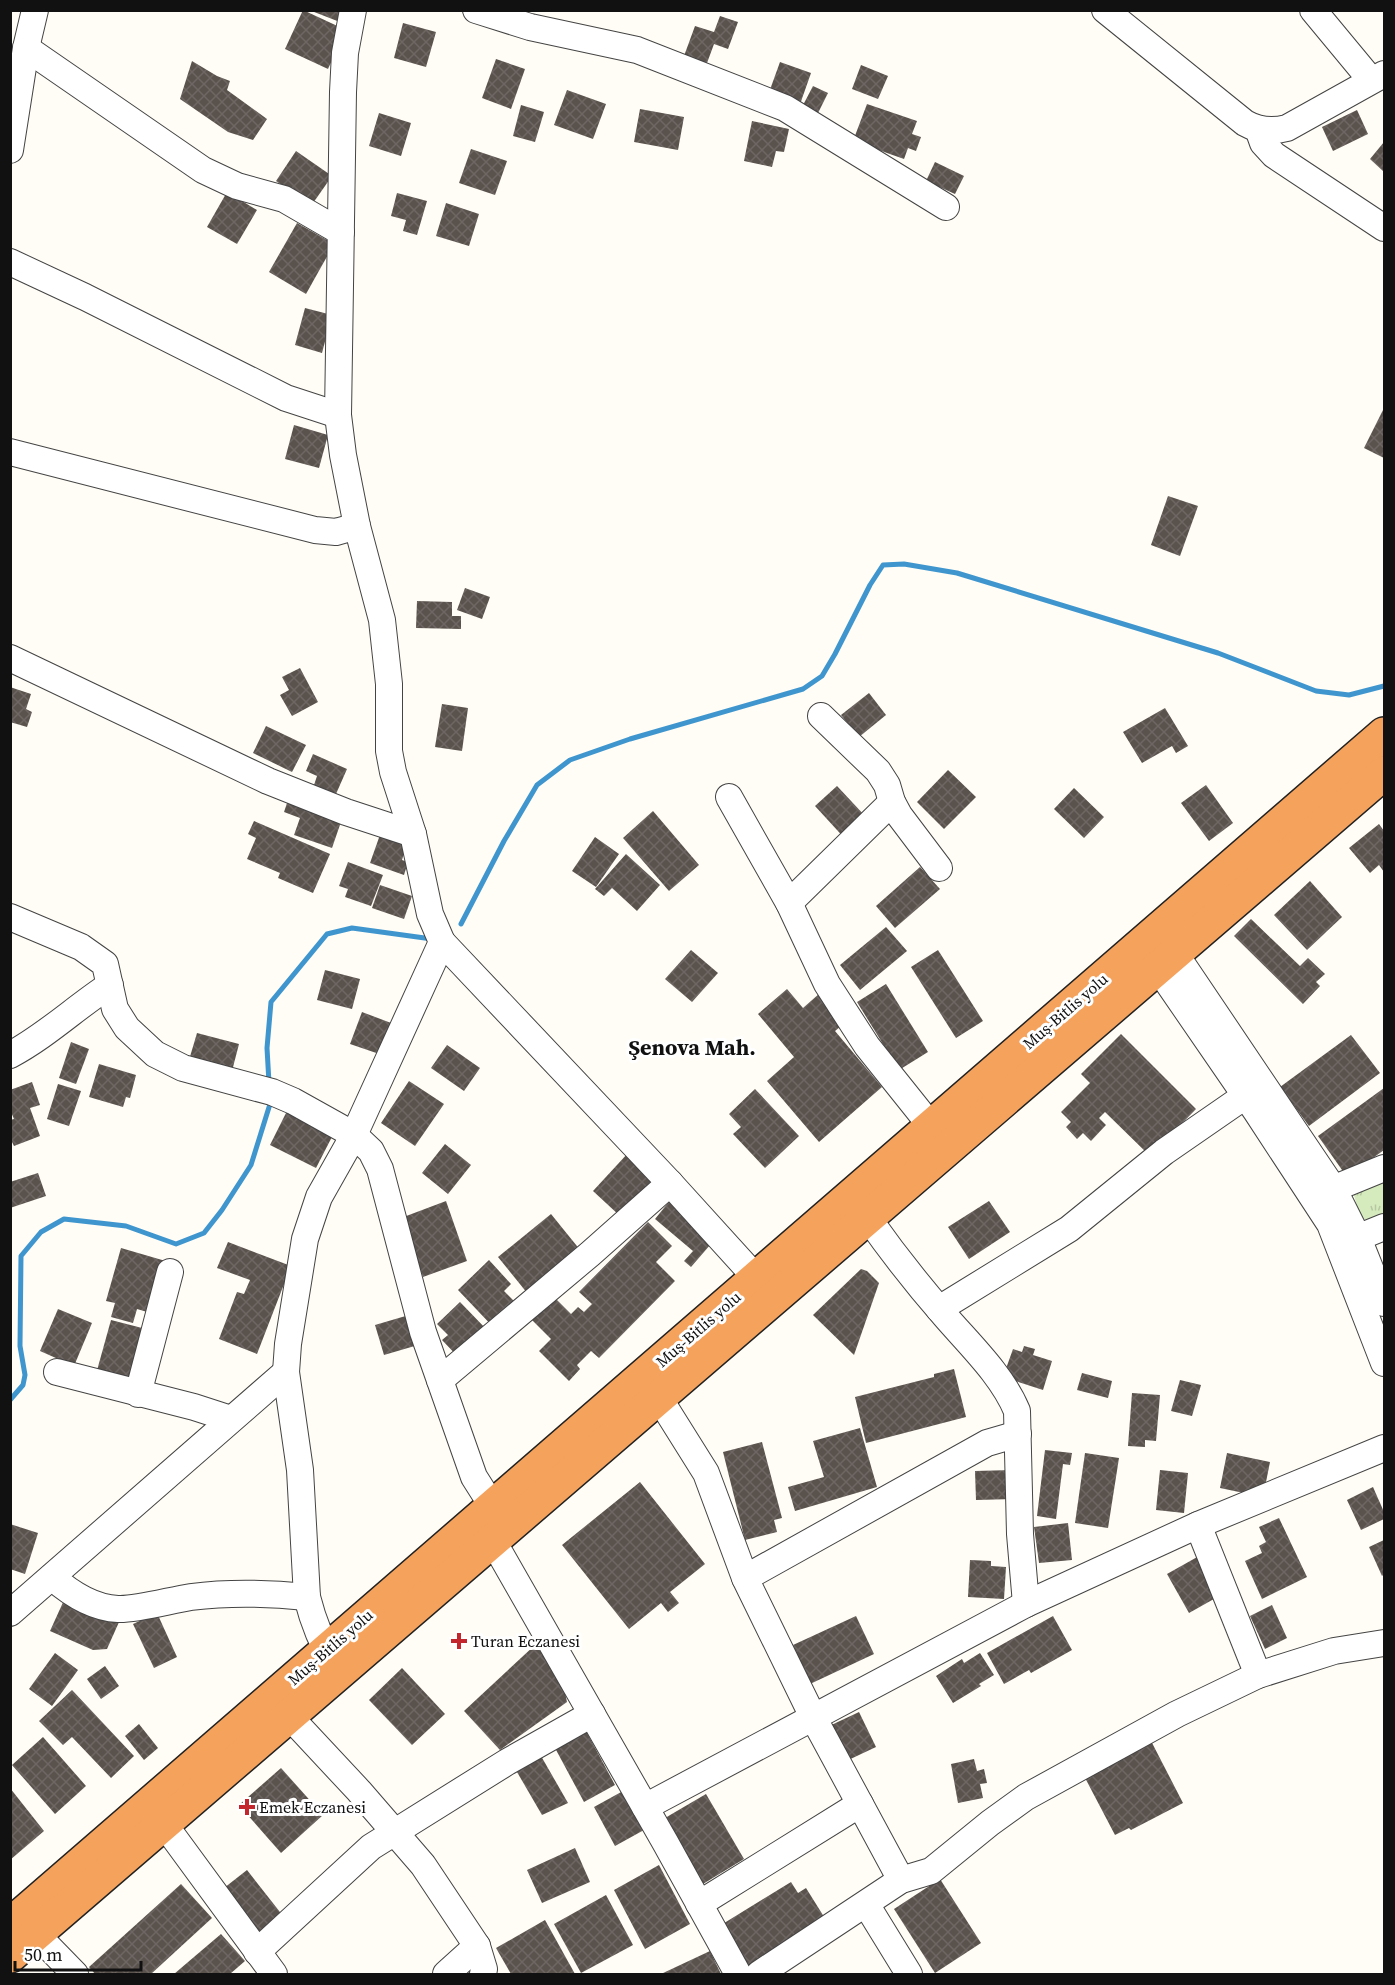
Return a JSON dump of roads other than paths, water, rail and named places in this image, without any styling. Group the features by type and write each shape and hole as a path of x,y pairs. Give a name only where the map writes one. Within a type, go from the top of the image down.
{"highway":[{"name":"Muş-Bitlis yolu","path":"10,1956 23,1929 333,1662 493,1507 766,1288 890,1181 1384,734"},
{"name":"Muş-Bitlis yolu","path":"941,1136 1165,960 1384,773"},
{"name":"Muş-Bitlis yolu","path":"23,1929 164,1824 289,1716 333,1662 493,1541 659,1398 766,1288 868,1218 890,1181"}],"street":[{"path":"10,150 26,48 35,10"},
{"path":"353,10 345,53 343,92 338,415 357,526 382,620 388,684 389,751 393,772 413,834 430,914 442,942 766,1288"},
{"path":"476,10 530,27 637,50 785,108 946,207"},
{"path":"1105,10 1245,123 1258,129 1273,131 1287,128 1378,77 1313,10"},
{"path":"26,48 203,170 237,186 284,199 341,232"},
{"path":"1258,129 1263,143 1274,155 1384,228"},
{"path":"10,262 286,398 338,415"},
{"path":"10,452 315,530 336,532 357,526"},
{"path":"10,658 268,782 346,812 413,834"},
{"path":"820,716 878,771 887,785 892,802 906,825 939,868"},
{"path":"729,797 789,903 827,984 846,1015 888,1075 941,1136"},
{"path":"789,903 892,802"},
{"path":"10,917 81,947 105,964 115,1008 127,1028 155,1054 183,1068 260,1089 294,1101 354,1135 371,1151 380,1169 423,1332 474,1477 493,1507"},
{"path":"333,1662 312,1616 307,1597 300,1470 286,1372 300,1261 311,1217 319,1197 354,1135 442,942"},
{"path":"1165,960 1245,1096 1323,1192"},
{"path":"1165,960 1323,1192 1330,1224 1348,1241 1384,1303"},
{"path":"10,1055 110,985"},
{"path":"939,1308 1069,1229 1164,1152 1245,1096"},
{"path":"1323,1192 1384,1168"},
{"path":"440,1380 590,1254 670,1183"},
{"path":"868,1218 904,1268 988,1365 1010,1396 1017,1411 1020,1534 1026,1604"},
{"path":"1348,1241 1384,1227"},
{"path":"1348,1241 1384,1363"},
{"path":"138,1394 170,1272"},
{"path":"57,1372 194,1407 231,1419"},
{"path":"10,1613 286,1372"},
{"path":"659,1398 706,1473 745,1578 813,1718 901,1880"},
{"path":"745,1578 987,1443 1018,1434"},
{"path":"645,1807 1026,1604 1198,1525 1384,1448"},
{"path":"1198,1525 1258,1675"},
{"path":"493,1541 738,1974"},
{"path":"52,1577 82,1598 119,1609 218,1594 277,1594 307,1597"},
{"path":"759,1974 901,1880 931,1871 1026,1797 1177,1714 1258,1675 1334,1651 1384,1643"},
{"path":"257,1952 371,1847 507,1762 592,1714"},
{"path":"289,1716 423,1865 477,1946 484,1969 483,1974"},
{"path":"699,1904 860,1804"},
{"path":"164,1824 274,1974"},
{"path":"866,1904 909,1974"},
{"path":"23,1929 75,1974"},
{"path":"446,1974 477,1946"}],"waterway":[{"path":"461,924 504,841 537,785 570,760 630,739 803,689 822,676 883,565 904,564 957,573 1218,653 1316,691 1349,695 1384,686"},
{"path":"269,1083 267,1048 271,1002 327,934 352,928 432,939"},
{"path":"10,1400 23,1385 25,1375 20,1346 21,1256 41,1232 64,1219 126,1226 176,1244 204,1233 251,1165 270,1098"}],"place":[{"name":"Turan Eczanesi","path":"459,1641"},
{"name":"Emek Eczanesi","path":"247,1807"}],"district":[{"name":"Şenova Mah.","path":"692,1047"}]}
